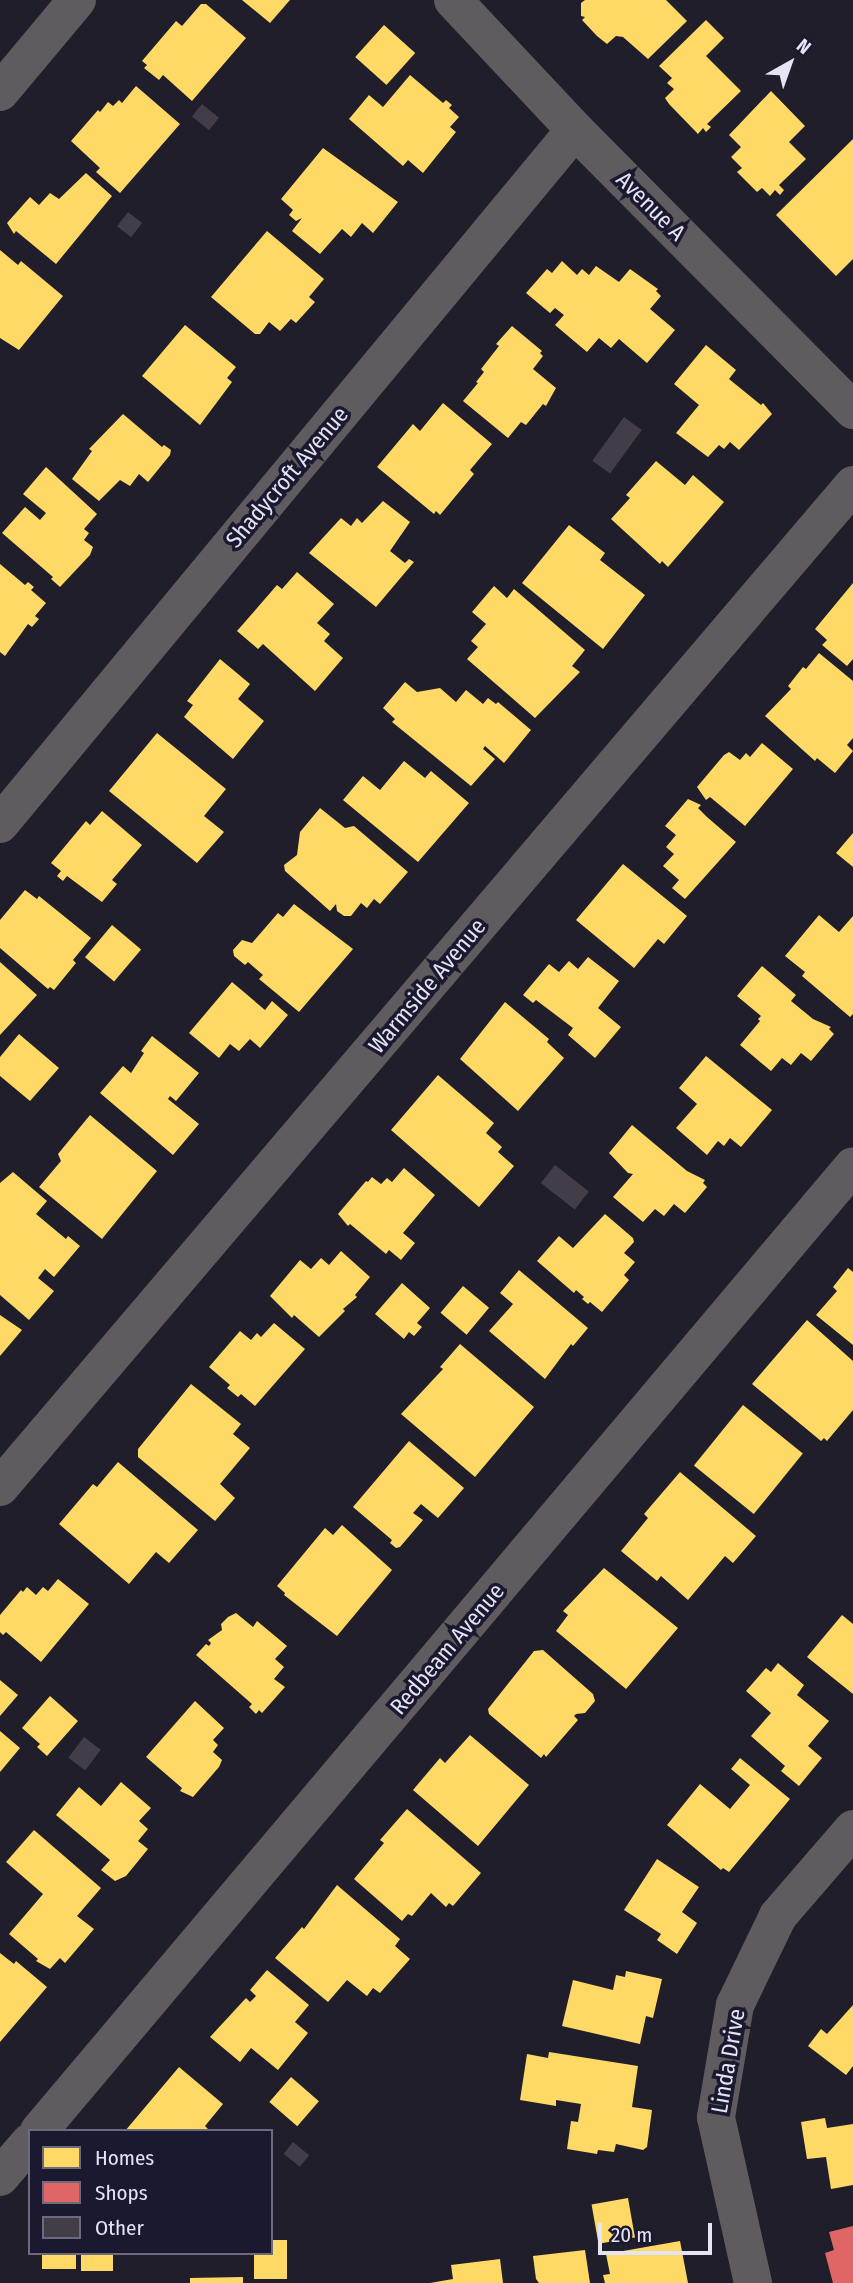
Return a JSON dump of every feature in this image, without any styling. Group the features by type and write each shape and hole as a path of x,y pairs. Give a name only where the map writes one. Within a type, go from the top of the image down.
{"street":[{"path":"0,92 77,0"},
{"name":"Avenue A","path":"453,0 575,130 853,410"},
{"name":"Shadycroft Avenue","path":"0,824 575,130"},
{"name":"Warmside Avenue","path":"0,1487 853,485"},
{"name":"Redbeam Avenue","path":"41,2129 853,1166"},
{"name":"Linda Drive","path":"753,2283 716,2117 736,2005 778,1916 853,1829"},
{"path":"0,2177 28,2144"}],"building: Homes":[{"path":"242,0 290,0 270,23"},
{"path":"585,0 666,0 687,21 648,59 623,37 616,36 607,44 597,36 582,20 585,17 581,16 581,3"},
{"path":"201,4 206,4 246,38 192,101 163,75 159,80 144,68 147,65 142,61 176,21 182,26"},
{"path":"706,20 724,38 706,56 741,91 707,124 711,127 706,132 703,128 698,134 665,98 674,89 667,83 672,78 659,66"},
{"path":"384,25 415,53 386,85 355,57"},
{"path":"410,75 443,103 446,100 452,105 449,108 459,117 450,127 456,132 423,173 408,160 403,166 349,119 369,95 383,107"},
{"path":"136,86 180,124 120,193 96,172 100,168 71,141 98,110 100,112 108,102 113,106 119,100 122,103"},
{"path":"771,91 805,126 789,142 806,159 779,185 784,190 780,195 775,190 770,196 762,188 757,192 737,172 742,168 731,157 741,147 729,135"},
{"path":"853,139 853,259 836,276 776,215"},
{"path":"323,148 398,202 373,233 362,223 351,237 342,229 320,254 292,231 302,218 296,221 289,215 293,210 281,199"},
{"path":"86,173 112,196 56,264 16,231 14,234 7,223 30,197 39,205 50,193 59,199"},
{"path":"267,231 324,279 309,297 315,302 296,323 291,319 280,331 269,322 260,334 255,334 211,297"},
{"path":"0,250 18,265 21,261 63,296 19,350 0,338"},
{"path":"562,261 577,275 582,269 589,275 596,266 619,282 630,269 658,289 656,291 661,296 650,309 675,330 647,363 619,339 611,348 599,338 587,352 555,325 564,315 555,308 550,313 526,293 547,269 552,273"},
{"path":"185,325 236,367 227,378 232,382 200,425 142,376"},
{"path":"512,326 542,351 540,353 543,356 533,369 556,388 546,406 543,404 526,425 521,422 508,438 463,401 478,383 476,382 484,372 481,369 499,346 496,344"},
{"path":"706,345 736,370 729,379 761,405 763,403 772,414 739,450 730,442 724,449 719,445 708,457 676,433 699,405 674,384"},
{"path":"443,403 492,444 470,470 474,474 440,515 436,511 434,514 377,467 413,424 420,431"},
{"path":"123,414 162,447 164,445 171,450 170,455 148,482 139,474 130,486 120,480 99,501 72,479 92,451 89,449"},
{"path":"656,461 685,485 693,475 724,502 668,567 662,561 660,564 611,519 630,498 626,495"},
{"path":"46,467 97,514 84,529 89,533 84,540 93,547 90,555 60,587 51,579 53,577 2,533 25,507 40,520 46,513 23,494"},
{"path":"383,501 410,522 390,551 405,563 409,559 414,562 376,607 309,553 341,518 351,526 357,518 362,523"},
{"path":"569,525 605,553 600,560 645,595 603,649 522,583"},
{"path":"0,564 25,585 28,582 34,587 31,590 46,603 35,616 39,619 32,627 28,624 5,656 0,652"},
{"path":"297,572 334,604 317,623 330,634 324,641 343,658 315,691 263,644 258,649 237,631 277,585 282,589"},
{"path":"853,583 853,659 847,666 822,645 827,640 815,629"},
{"path":"494,586 507,598 514,589 585,650 572,666 580,672 535,718 467,659 478,647 471,641 486,624 472,612"},
{"path":"819,653 853,681 853,738 847,745 853,751 835,773 817,758 815,761 765,716 791,689 788,686 803,667 806,669"},
{"path":"220,659 250,684 238,699 264,721 233,759 184,717 193,705 187,701"},
{"path":"405,682 417,692 440,688 456,702 466,690 483,704 488,698 496,704 498,702 531,730 504,763 485,746 483,749 495,759 471,786 392,722 395,719 383,708"},
{"path":"157,733 226,789 204,816 224,832 197,863 109,791"},
{"path":"762,743 793,769 745,826 710,797 706,800 697,787 724,755 729,752 740,760 746,753 750,757"},
{"path":"404,761 425,778 431,771 469,803 418,862 343,800 363,776 380,790"},
{"path":"688,799 701,805 698,808 736,842 685,899 672,888 679,880 663,866 674,854 666,847 676,835 665,826"},
{"path":"320,808 345,828 354,826 408,872 380,904 374,899 367,908 361,903 351,916 344,916 337,911 336,904 330,911 285,871 284,865 297,855 300,832"},
{"path":"102,811 142,845 112,880 117,884 102,902 67,876 63,881 57,876 61,871 51,863 86,821 90,825"},
{"path":"853,833 853,867 836,853"},
{"path":"623,864 687,916 664,944 658,939 634,968 576,920"},
{"path":"25,890 37,899 39,896 91,938 73,960 76,963 54,990 50,987 48,989 0,948 0,920"},
{"path":"294,904 353,949 299,1012 259,979 263,975 248,962 245,965 234,956 233,950 242,940 252,943 278,913 283,917"},
{"path":"819,915 839,932 853,916 853,1014 850,1017 802,976 805,972 785,956"},
{"path":"112,925 141,949 114,982 85,957"},
{"path":"588,957 619,981 598,1008 621,1027 595,1058 568,1035 573,1028 536,1000 533,1003 523,995 549,964 559,972 569,961 578,969"},
{"path":"0,962 37,995 0,1035"},
{"path":"762,966 796,995 791,1001 813,1019 831,1027 829,1029 834,1034 811,1061 801,1053 791,1065 782,1058 771,1071 740,1045 760,1021 758,1019 761,1016 737,996"},
{"path":"232,982 265,1010 272,1001 288,1015 260,1048 250,1039 239,1051 230,1044 219,1058 189,1033"},
{"path":"505,1002 549,1039 547,1042 564,1058 518,1111 460,1059"},
{"path":"19,1034 59,1068 30,1101 0,1076 0,1057"},
{"path":"152,1036 199,1073 176,1101 170,1096 168,1099 199,1124 173,1155 100,1093 123,1066 131,1073 144,1053 141,1051"},
{"path":"706,1056 772,1110 741,1147 730,1138 724,1146 718,1141 707,1155 676,1128 697,1104 679,1088"},
{"path":"438,1075 494,1123 486,1133 502,1147 498,1152 514,1166 479,1207 391,1130"},
{"path":"90,1115 157,1171 102,1239 39,1187 61,1161 58,1154"},
{"path":"632,1125 687,1171 705,1180 703,1183 707,1187 685,1213 674,1204 664,1216 655,1209 643,1222 613,1197 633,1174 628,1173 609,1153"},
{"path":"404,1168 435,1195 403,1233 415,1243 401,1260 389,1250 386,1254 350,1224 348,1226 338,1214 366,1181 372,1177 381,1184 387,1178 392,1182"},
{"path":"13,1172 47,1201 36,1214 66,1239 68,1236 80,1246 54,1277 45,1269 38,1278 54,1291 29,1320 0,1295 0,1183"},
{"path":"605,1214 633,1238 634,1242 624,1253 635,1262 624,1275 629,1280 602,1312 590,1302 588,1304 576,1290 574,1293 537,1261 559,1236 573,1248"},
{"path":"341,1251 370,1277 355,1295 357,1297 319,1337 294,1315 292,1318 270,1296 300,1260 311,1269 321,1258 329,1265"},
{"path":"848,1268 853,1272 853,1345 816,1315 837,1291 833,1287"},
{"path":"519,1270 588,1328 573,1346 571,1344 545,1379 489,1331 513,1304 500,1293"},
{"path":"402,1283 430,1308 417,1323 422,1327 414,1336 409,1332 404,1339 375,1314"},
{"path":"463,1286 489,1308 467,1335 441,1313"},
{"path":"0,1315 22,1330 0,1356"},
{"path":"807,1320 853,1361 853,1410 827,1441 824,1438 821,1441 752,1384"},
{"path":"274,1323 305,1349 255,1406 241,1394 238,1397 227,1388 230,1385 209,1367 240,1331 251,1340 257,1333 261,1337"},
{"path":"460,1344 534,1407 475,1477 401,1414 443,1369 440,1367"},
{"path":"191,1384 241,1424 233,1434 250,1448 220,1484 235,1498 215,1521 138,1457 138,1449"},
{"path":"743,1405 803,1453 754,1514 694,1466"},
{"path":"409,1441 464,1488 438,1518 421,1504 413,1513 423,1520 400,1547 396,1548 390,1543 392,1540 353,1507"},
{"path":"118,1462 198,1530 169,1563 156,1552 129,1584 59,1524 93,1484 97,1487"},
{"path":"680,1472 756,1536 733,1563 725,1556 688,1600 661,1576 657,1581 621,1551 648,1518 644,1514"},
{"path":"342,1525 392,1570 337,1636 284,1595 277,1586 325,1528 333,1535"},
{"path":"604,1568 678,1628 626,1689 556,1631 568,1615 563,1611"},
{"path":"58,1579 89,1604 41,1662 6,1632 3,1635 0,1632 0,1615 21,1590 23,1592 27,1587 36,1595 43,1587 48,1591"},
{"path":"236,1613 253,1627 257,1621 287,1646 275,1659 284,1667 274,1679 285,1687 262,1713 259,1710 256,1714 249,1707 252,1704 196,1655 206,1644 209,1646 211,1643 208,1640 222,1630 221,1624"},
{"path":"842,1615 853,1624 853,1694 807,1657"},
{"path":"543,1650 593,1694 595,1701 585,1713 574,1716 578,1720 546,1757 544,1754 541,1758 489,1714 488,1709 534,1651"},
{"path":"778,1663 804,1685 797,1695 829,1721 808,1746 822,1758 799,1786 781,1771 785,1766 751,1736 771,1713 746,1691 766,1668 771,1672"},
{"path":"0,1680 18,1695 0,1716"},
{"path":"50,1696 78,1721 47,1756 37,1747 40,1744 22,1728"},
{"path":"195,1701 224,1728 213,1740 218,1745 213,1752 222,1760 219,1767 193,1797 180,1791 182,1788 146,1757"},
{"path":"0,1731 20,1748 0,1772"},
{"path":"470,1735 529,1785 478,1846 413,1790 440,1758 445,1763"},
{"path":"740,1758 790,1799 729,1872 723,1868 721,1870 667,1825 700,1784 730,1809 750,1785 731,1769"},
{"path":"121,1782 151,1808 139,1821 148,1829 138,1841 148,1849 126,1876 115,1881 101,1870 110,1860 56,1815 79,1787 101,1806"},
{"path":"407,1809 481,1873 453,1906 449,1903 446,1907 431,1893 412,1916 408,1914 402,1921 354,1879 384,1843 380,1840"},
{"path":"34,1830 101,1888 77,1916 94,1929 65,1963 60,1958 50,1969 36,1961 38,1959 9,1934 43,1894 6,1862"},
{"path":"657,1859 699,1887 682,1912 697,1923 677,1954 657,1940 661,1934 624,1910"},
{"path":"337,1885 400,1939 395,1946 410,1959 380,1993 373,1988 367,1996 347,1980 328,2002 275,1958 302,1927 304,1929"},
{"path":"0,1953 14,1964 16,1961 47,1987 0,2042"},
{"path":"267,1970 309,2005 295,2022 308,2033 278,2070 251,2048 240,2062 210,2037 246,1998 250,2002 256,1996 250,1990"},
{"path":"626,1971 662,1979 653,2018 646,2016 640,2044 562,2026 573,1980 613,1990 616,1975 625,1977"},
{"path":"853,2005 853,2066 846,2075 808,2046 821,2029 827,2034"},
{"path":"549,2052 638,2066 632,2107 652,2110 647,2147 643,2150 616,2144 614,2152 598,2150 597,2154 567,2149 571,2121 578,2122 581,2104 556,2100 556,2106 520,2100 527,2054 548,2058"},
{"path":"179,2067 223,2104 205,2126 208,2129 127,2129"},
{"path":"291,2077 319,2101 297,2126 269,2102"},
{"path":"825,2118 827,2128 853,2124 853,2185 831,2189 826,2157 807,2159 801,2122"},
{"path":"628,2198 635,2237 599,2244 592,2204"},
{"path":"273,2240 287,2240 287,2279 254,2279 254,2255 273,2255"},
{"path":"680,2241 688,2283 605,2283 603,2275 610,2274 606,2254"},
{"path":"585,2250 590,2283 539,2283 536,2279 533,2256"},
{"path":"42,2255 76,2255 76,2269 42,2269"},
{"path":"81,2255 113,2255 113,2271 81,2271"},
{"path":"500,2259 503,2283 430,2283 453,2279 451,2265"},
{"path":"243,2277 243,2283 190,2283 190,2278"}],"building: Shops":[{"path":"853,2226 853,2283 833,2283 825,2253 834,2250 829,2232"}],"building: Other":[{"path":"202,104 219,118 209,130 192,116"},
{"path":"128,212 142,223 131,237 117,226"},
{"path":"624,417 642,430 610,474 592,461"},
{"path":"555,1165 589,1191 575,1210 541,1183"},
{"path":"84,1737 101,1750 85,1770 68,1758"},
{"path":"293,2142 309,2155 300,2167 284,2154"}]}
